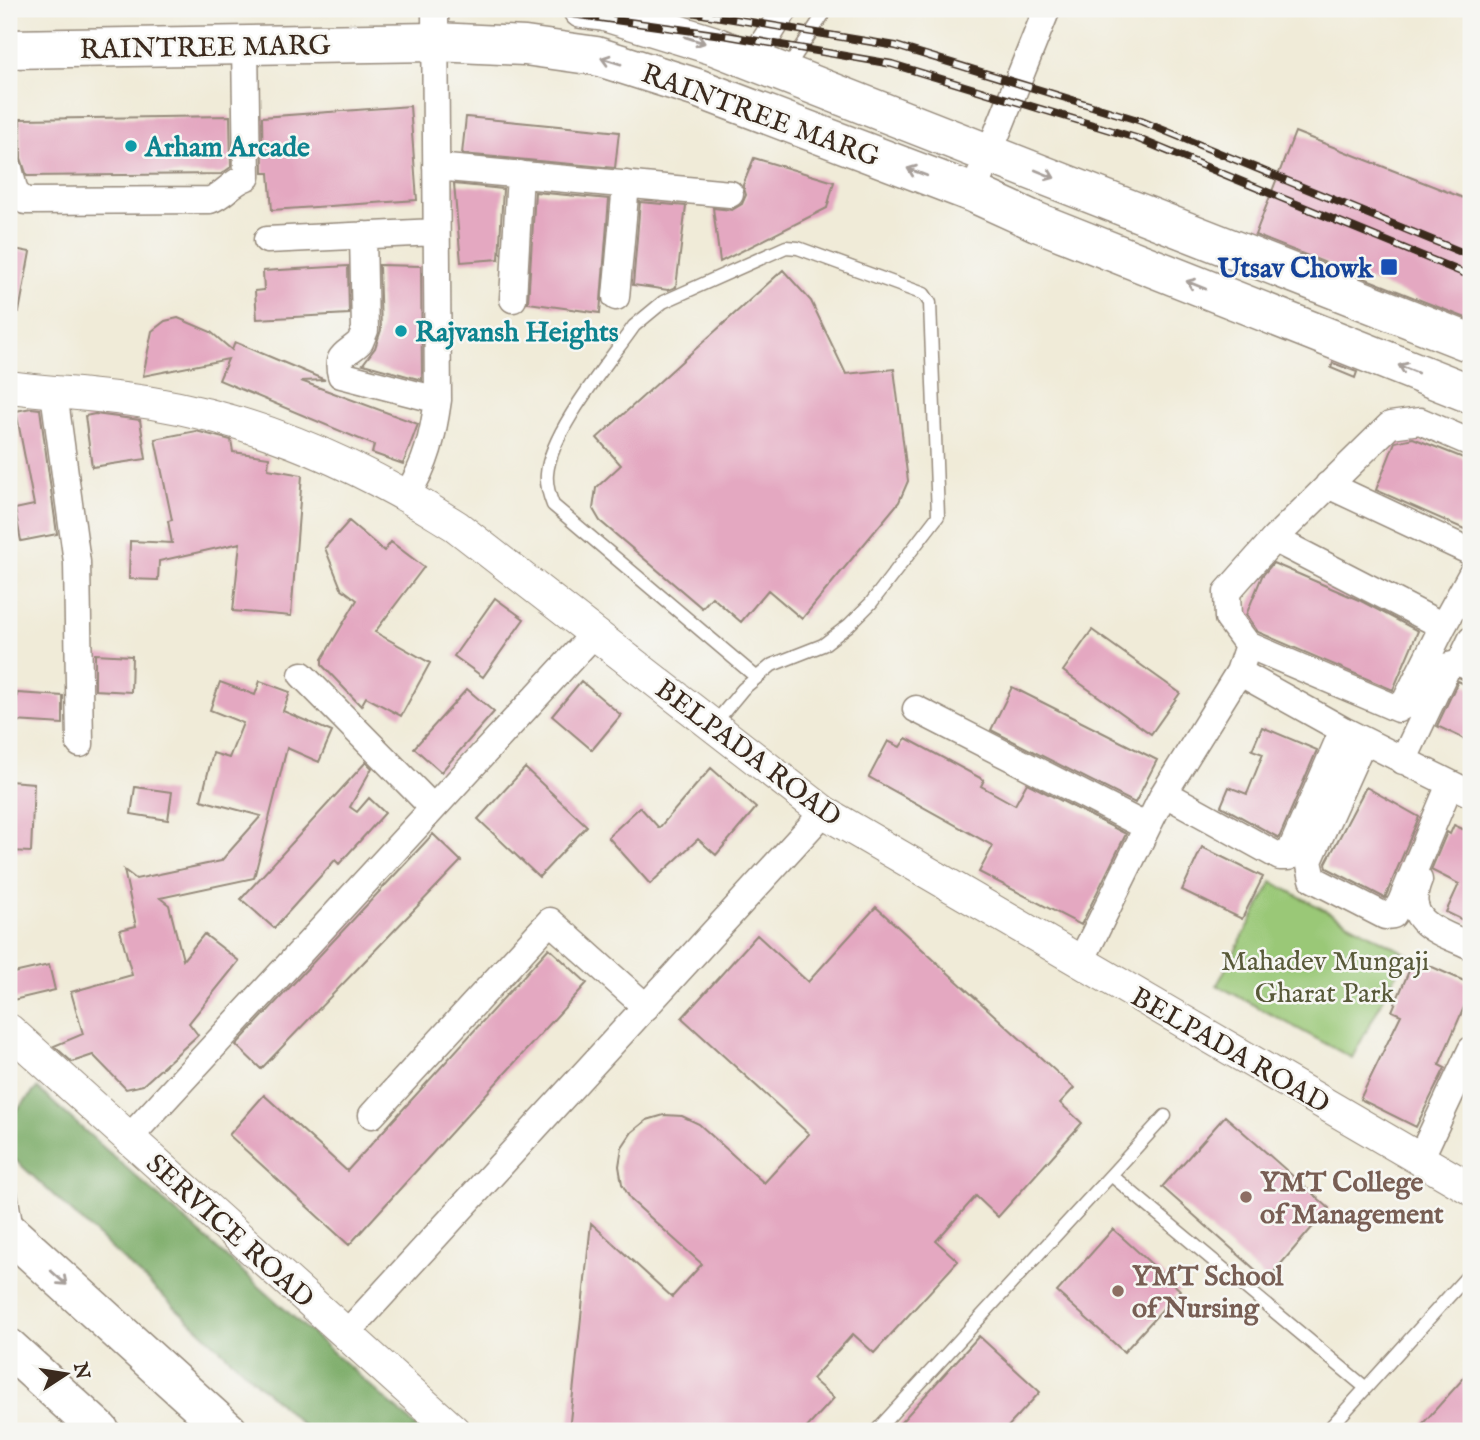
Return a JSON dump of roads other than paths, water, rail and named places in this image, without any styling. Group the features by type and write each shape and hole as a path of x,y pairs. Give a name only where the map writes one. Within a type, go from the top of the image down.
{"main road":[{"name":"RAINTREE MARG","path":"582,9 606,12 768,67 1471,343"},
{"name":"RAINTREE MARG","path":"9,49 245,45 435,25 525,46 596,56 697,88 973,193 1037,222 1471,394"},
{"path":"14,1236 228,1431"},
{"path":"9,1348 100,1431"}],"street":[{"path":"768,67 785,9"},
{"path":"973,193 1047,9"},
{"path":"407,494 422,471 431,443 438,400 435,25"},
{"path":"9,168 15,193 25,201 210,200 220,197 233,181 247,177 245,45"},
{"path":"436,167 730,194"},
{"path":"513,299 520,174"},
{"path":"616,297 626,184"},
{"path":"267,240 436,232"},
{"path":"363,235 365,330 360,342 343,353 340,359 341,375 438,400"},
{"name":"BELPADA ROAD","path":"9,387 150,402 216,416 286,438 350,464 407,494 456,526 824,812 1471,1189"},
{"path":"54,393 76,562 80,744"},
{"path":"1471,443 1420,421 1390,425 1274,539 1227,592 1228,618 1248,645 1392,707 1403,706 1471,575"},
{"path":"1328,485 1471,552"},
{"path":"1274,539 1443,626"},
{"path":"129,1138 594,634"},
{"path":"1081,961 1157,808 1239,672 1248,645"},
{"path":"1403,761 1448,666 1468,657"},
{"path":"1239,672 1360,739 1460,788"},
{"path":"302,675 433,808"},
{"path":"1157,808 1280,857 1288,857 1360,739 1392,707"},
{"path":"916,709 1189,821"},
{"path":"1360,739 1309,862 1309,869 1313,879 1385,916 1392,915 1401,902 1460,788"},
{"path":"1460,788 1414,892 1415,906 1428,926 1471,946"},
{"path":"346,1334 824,812"},
{"path":"372,1115 550,921 646,1007"},
{"name":"SERVICE ROAD","path":"9,1030 454,1431"},
{"path":"1420,1159 1471,1050"}],"lane":[{"path":"768,67 827,9"},
{"path":"712,725 756,677 772,665 823,645 849,625 938,516 932,311 925,294 798,248 786,247 663,302 647,314 634,326 565,426 547,473 548,492 553,505 756,677"},
{"path":"876,1431 1165,1116"},
{"path":"1111,1175 1366,1388"},
{"path":"9,1181 14,1236"},
{"path":"1327,1431 1471,1272"}],"railway":[{"path":"536,9 729,36 892,64 1136,138 1471,276"},
{"path":"672,9 896,46 1141,121 1471,256"}],"place":[{"name":"Arham Arcade","path":"131,146"},
{"name":"Utsav Chowk","path":"1389,267"},
{"name":"Rajvansh Heights","path":"401,331"},
{"name":"YMT College of Management","path":"1246,1197"},
{"name":"YMT School of Nursing","path":"1118,1291"}],"park label":[{"name":"Mahadev Mungaji Gharat Park","path":"1325,976"}]}
